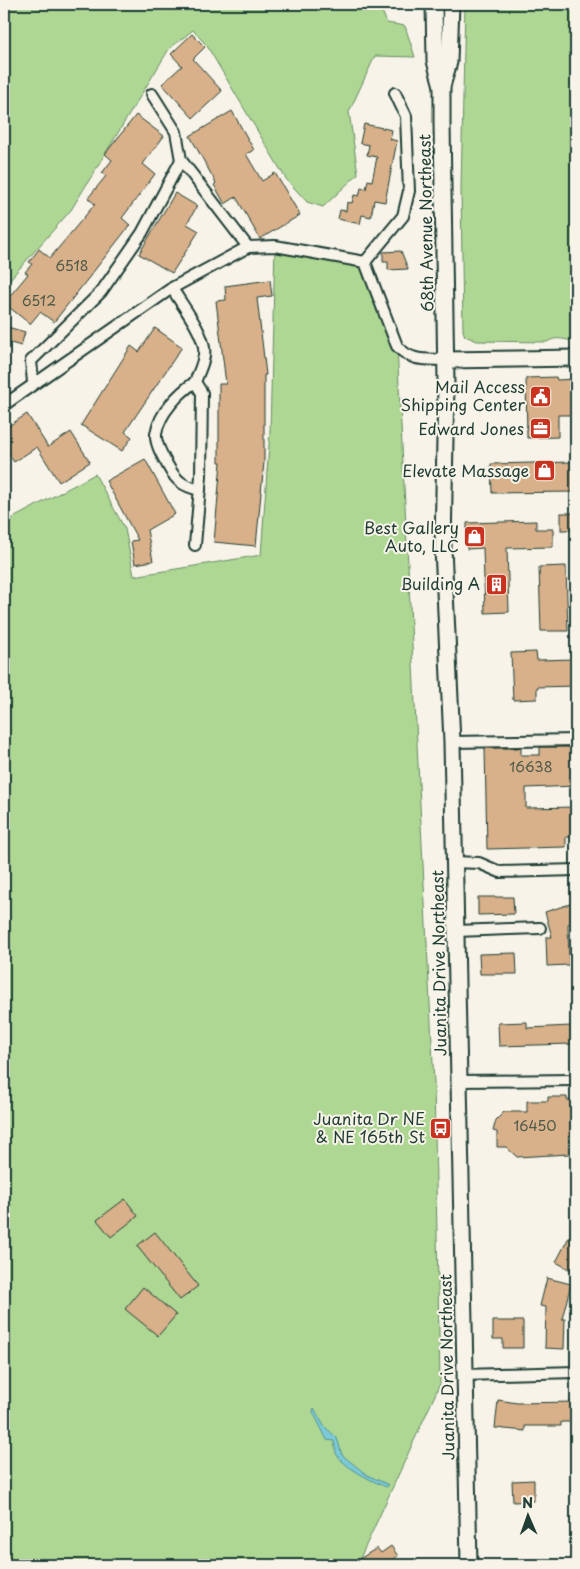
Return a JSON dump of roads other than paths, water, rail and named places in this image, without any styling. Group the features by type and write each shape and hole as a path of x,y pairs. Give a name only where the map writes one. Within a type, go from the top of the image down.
{"main road":[{"name":"68th Avenue Northeast","path":"434,4 434,61 442,86 445,360"},
{"name":"68th Avenue Northeast","path":"442,86 450,62 451,4"},
{"path":"445,360 576,358"},
{"name":"Juanita Drive Northeast","path":"445,360 443,548 452,742 469,1565"}],"street":[{"path":"365,262 403,216 409,191 406,116 395,93"},
{"path":"152,94 176,132 181,160 248,247"},
{"path":"33,382 31,361 101,292 142,233 181,160"},
{"path":"4,404 33,382 172,288 248,247 274,246 365,262"},
{"path":"365,262 400,350 414,359 445,360"},
{"path":"172,288 200,335 204,348 203,359 194,382 180,393 161,420 156,434 158,447 175,478 185,486 200,490"},
{"path":"194,382 202,393 200,490 195,545"},
{"path":"452,742 576,740"},
{"path":"454,862 480,863 500,872 576,870"},
{"path":"456,931 540,928"},
{"path":"459,1081 576,1080"},
{"path":"464,1375 576,1372"}],"water":[{"path":"314,1408 324,1426 337,1438 342,1455 367,1475 389,1485 386,1487 366,1477 339,1458 334,1441 327,1440 313,1412"}],"place":[{"name":"Mail Access Shipping Center","path":"541,396"},
{"name":"Edward Jones","path":"540,429"},
{"name":"Elevate Massage","path":"545,471"},
{"name":"Best Gallery Auto, LLC","path":"475,537"},
{"name":"Building A","path":"496,584"},
{"name":"Juanita Dr NE & NE 165th St","path":"441,1128"}]}
